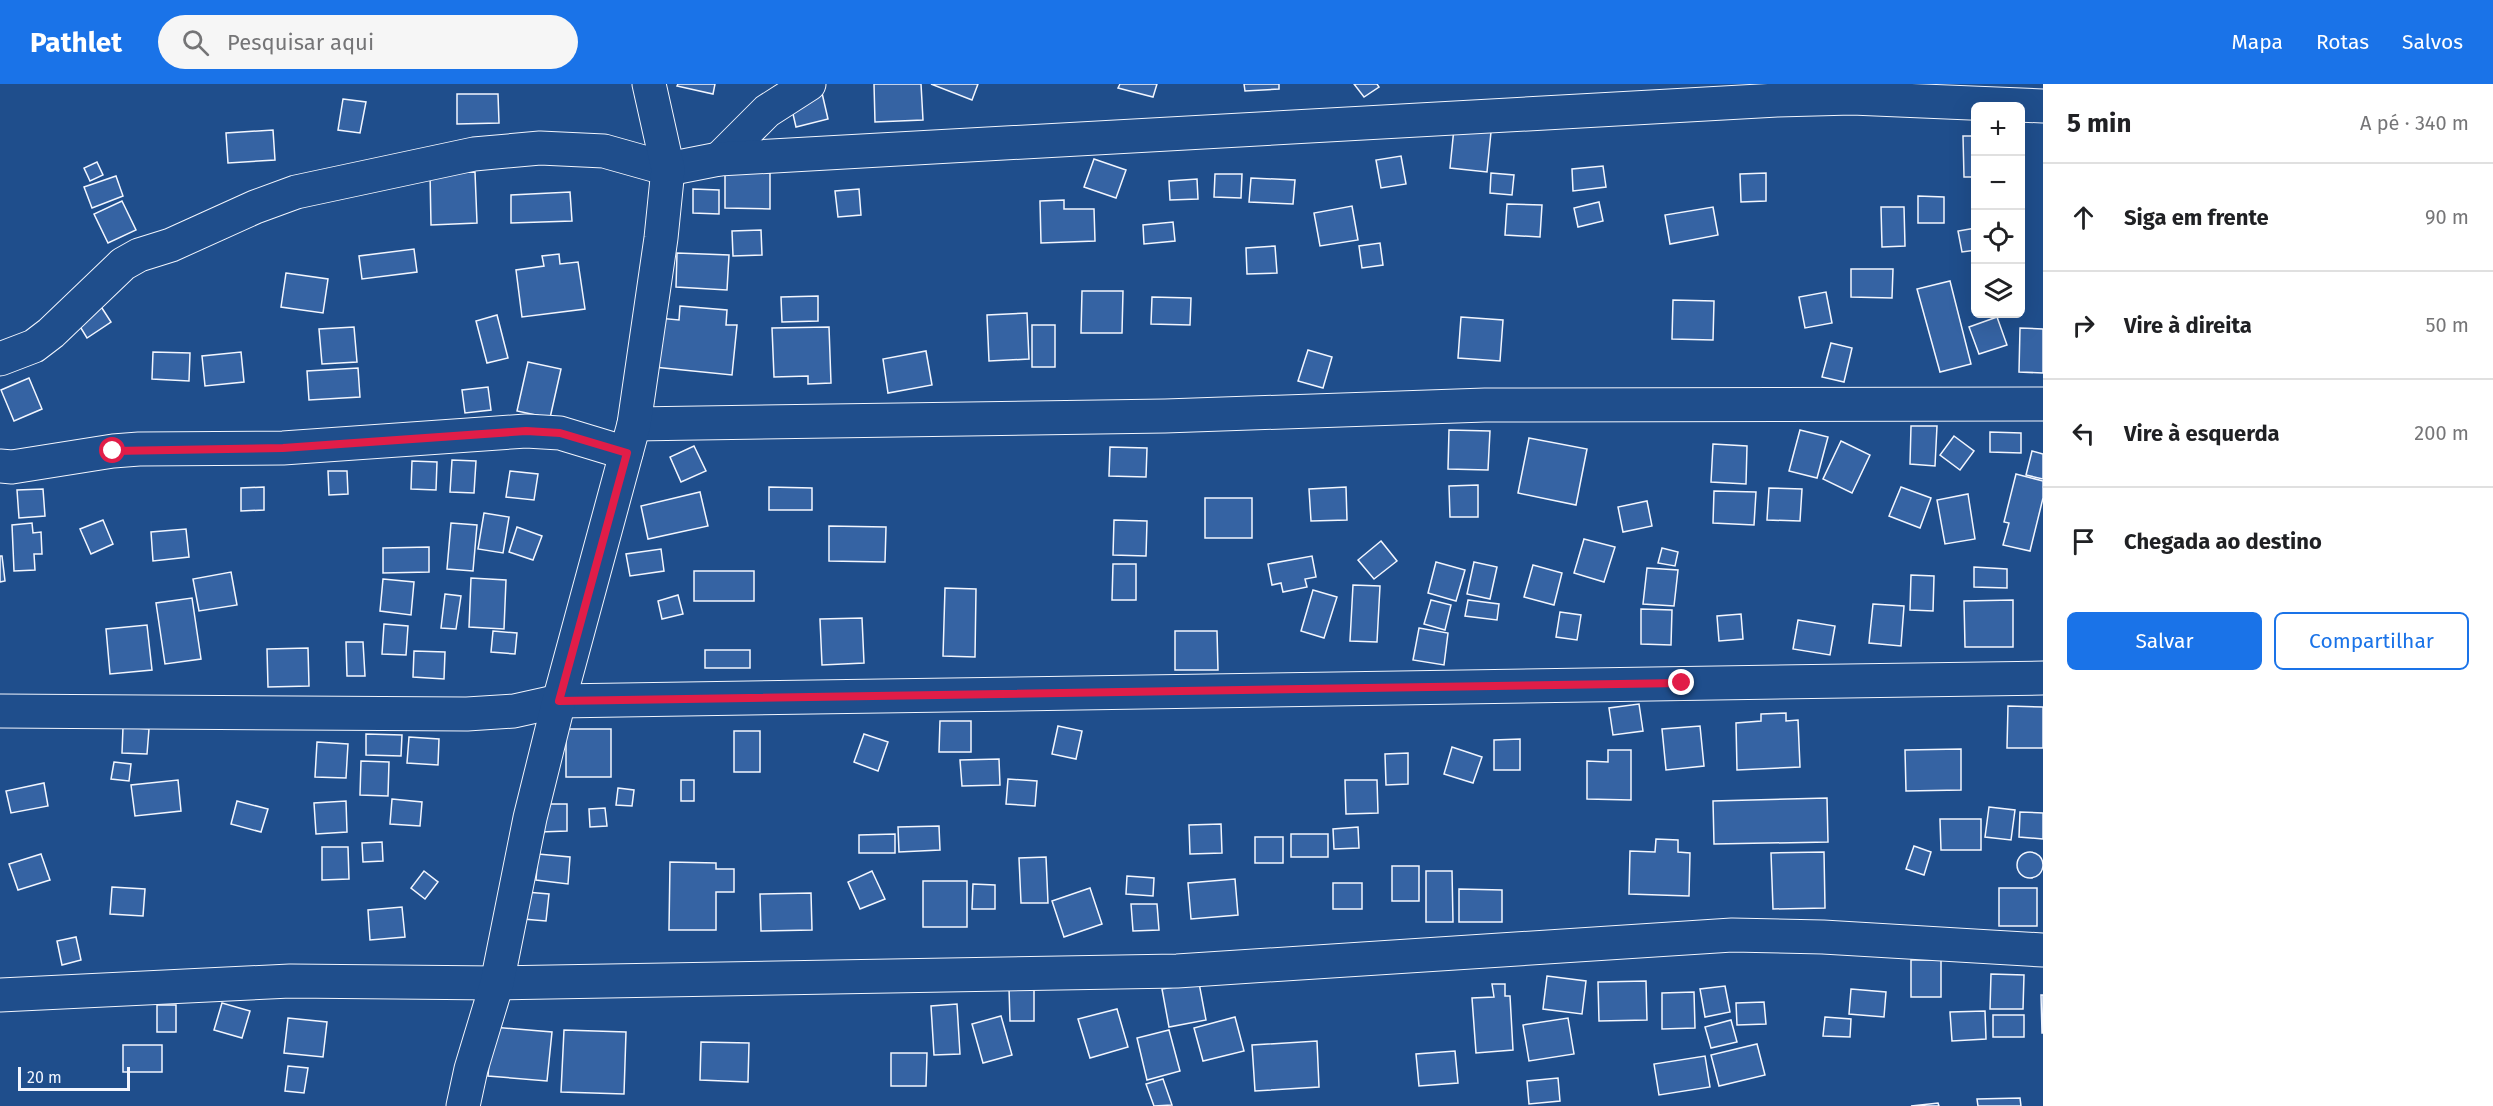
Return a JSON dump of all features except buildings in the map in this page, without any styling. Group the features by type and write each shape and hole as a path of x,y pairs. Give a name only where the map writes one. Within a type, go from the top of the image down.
{"street":[{"path":"463,1106 471,1069 497,983 530,818 559,701 630,439 661,238 668,170 649,84"},
{"path":"718,159 767,111 809,84"},
{"path":"0,359 34,346 51,333 123,264 139,255 171,245 255,207 296,192 474,154 540,148 604,151 668,170 718,159 1777,100 1852,98 2043,106"},
{"path":"0,466 12,467 139,449 283,448 526,431 630,439 1485,405 2043,404"},
{"path":"0,711 467,714 514,711 559,701 2043,678"},
{"path":"0,995 290,981 497,983 1178,971 1732,935 1823,937 2043,950"}],"route":[{"path":"113,451 283,448 526,431 560,433 627,453 559,701 1193,693 1682,683"}]}
